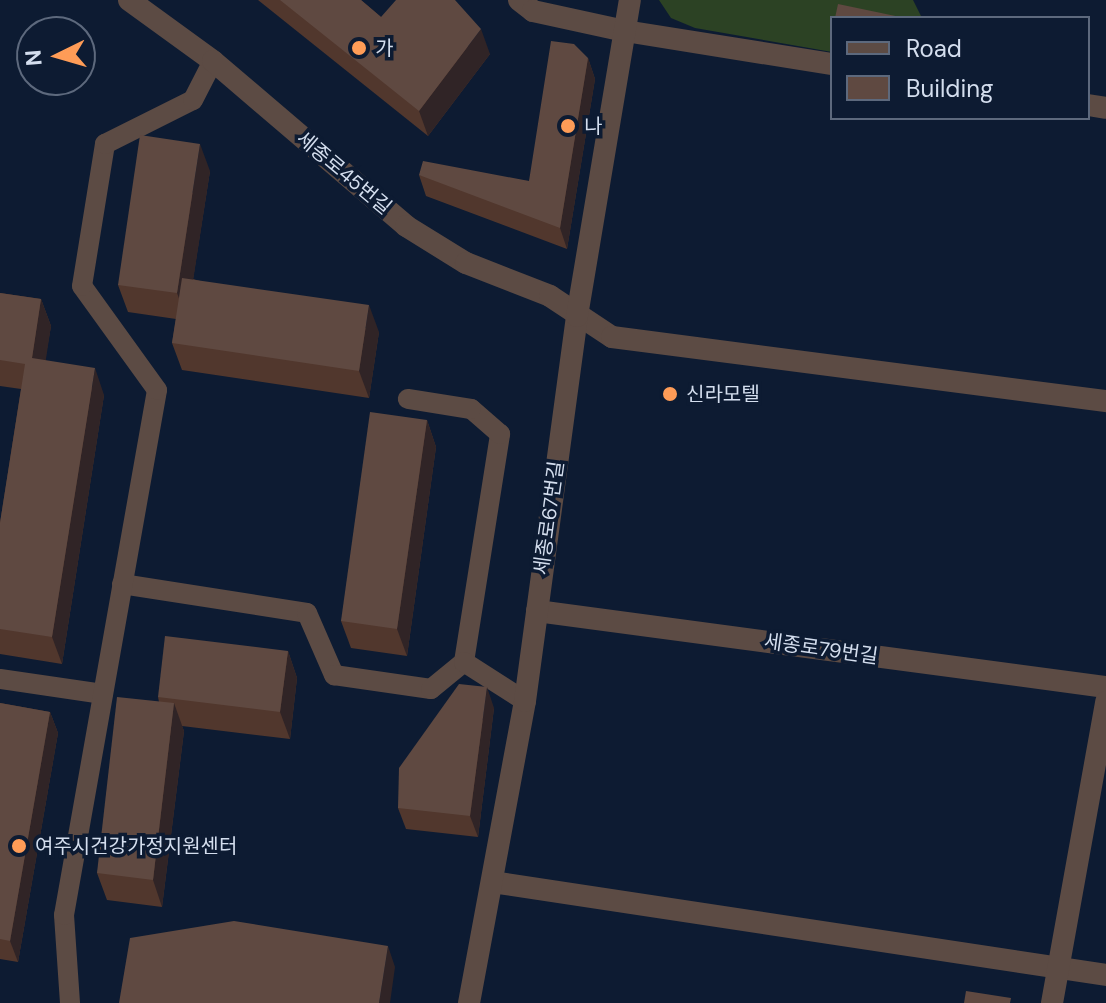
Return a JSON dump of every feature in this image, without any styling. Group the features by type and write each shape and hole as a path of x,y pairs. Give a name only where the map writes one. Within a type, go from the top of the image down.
{"street":[{"name":"세종로45번길","path":"129,0 213,61 406,226 577,316"},
{"path":"519,0 533,11 625,31 830,64"},
{"name":"세종로67번길","path":"469,1003 525,701 577,316 630,0"},
{"path":"577,316 612,337 1106,401"},
{"name":"세종로79번길","path":"537,611 1106,687"},
{"path":"1052,1003 1106,702"},
{"path":"492,882 1106,975"}],"lane":[{"path":"70,1003 64,915 157,390 82,286 105,144 193,100 213,61"},
{"path":"122,584 307,613 334,675 431,689 464,662 500,434 471,409 408,399"},
{"path":"464,662 525,701"},
{"path":"0,679 103,694"}],"green space":[{"path":"659,0 913,0 921,16 830,16 830,52 695,28 671,18"}],"building":[{"path":"280,0 361,0 381,17 396,0 455,0 481,29 419,111"},
{"path":"838,4 895,16 835,16"},
{"path":"551,41 574,44 588,58 560,228 419,175 423,161 529,181"},
{"path":"140,135 200,144 177,293 118,285"},
{"path":"182,278 369,305 359,371 172,343"},
{"path":"0,293 41,299 32,358 95,368 52,637 0,629 0,523 25,364 0,360"},
{"path":"370,412 427,420 397,629 341,621"},
{"path":"165,636 288,651 280,712 158,697"},
{"path":"459,684 487,687 470,816 398,808 399,768"},
{"path":"117,697 174,703 153,880 97,873"},
{"name":"여주시건강가정지원센터","path":"0,703 50,712 10,941 0,939"},
{"path":"234,921 388,946 379,1003 119,1003 130,938"},
{"path":"966,991 1011,998 1010,1003 964,1003"}],"place":[{"name":"가","path":"359,48"},
{"name":"나","path":"568,126"},
{"name":"신라모텔","path":"670,394"},
{"name":"여주시건강가정지원센터","path":"19,846"}]}
